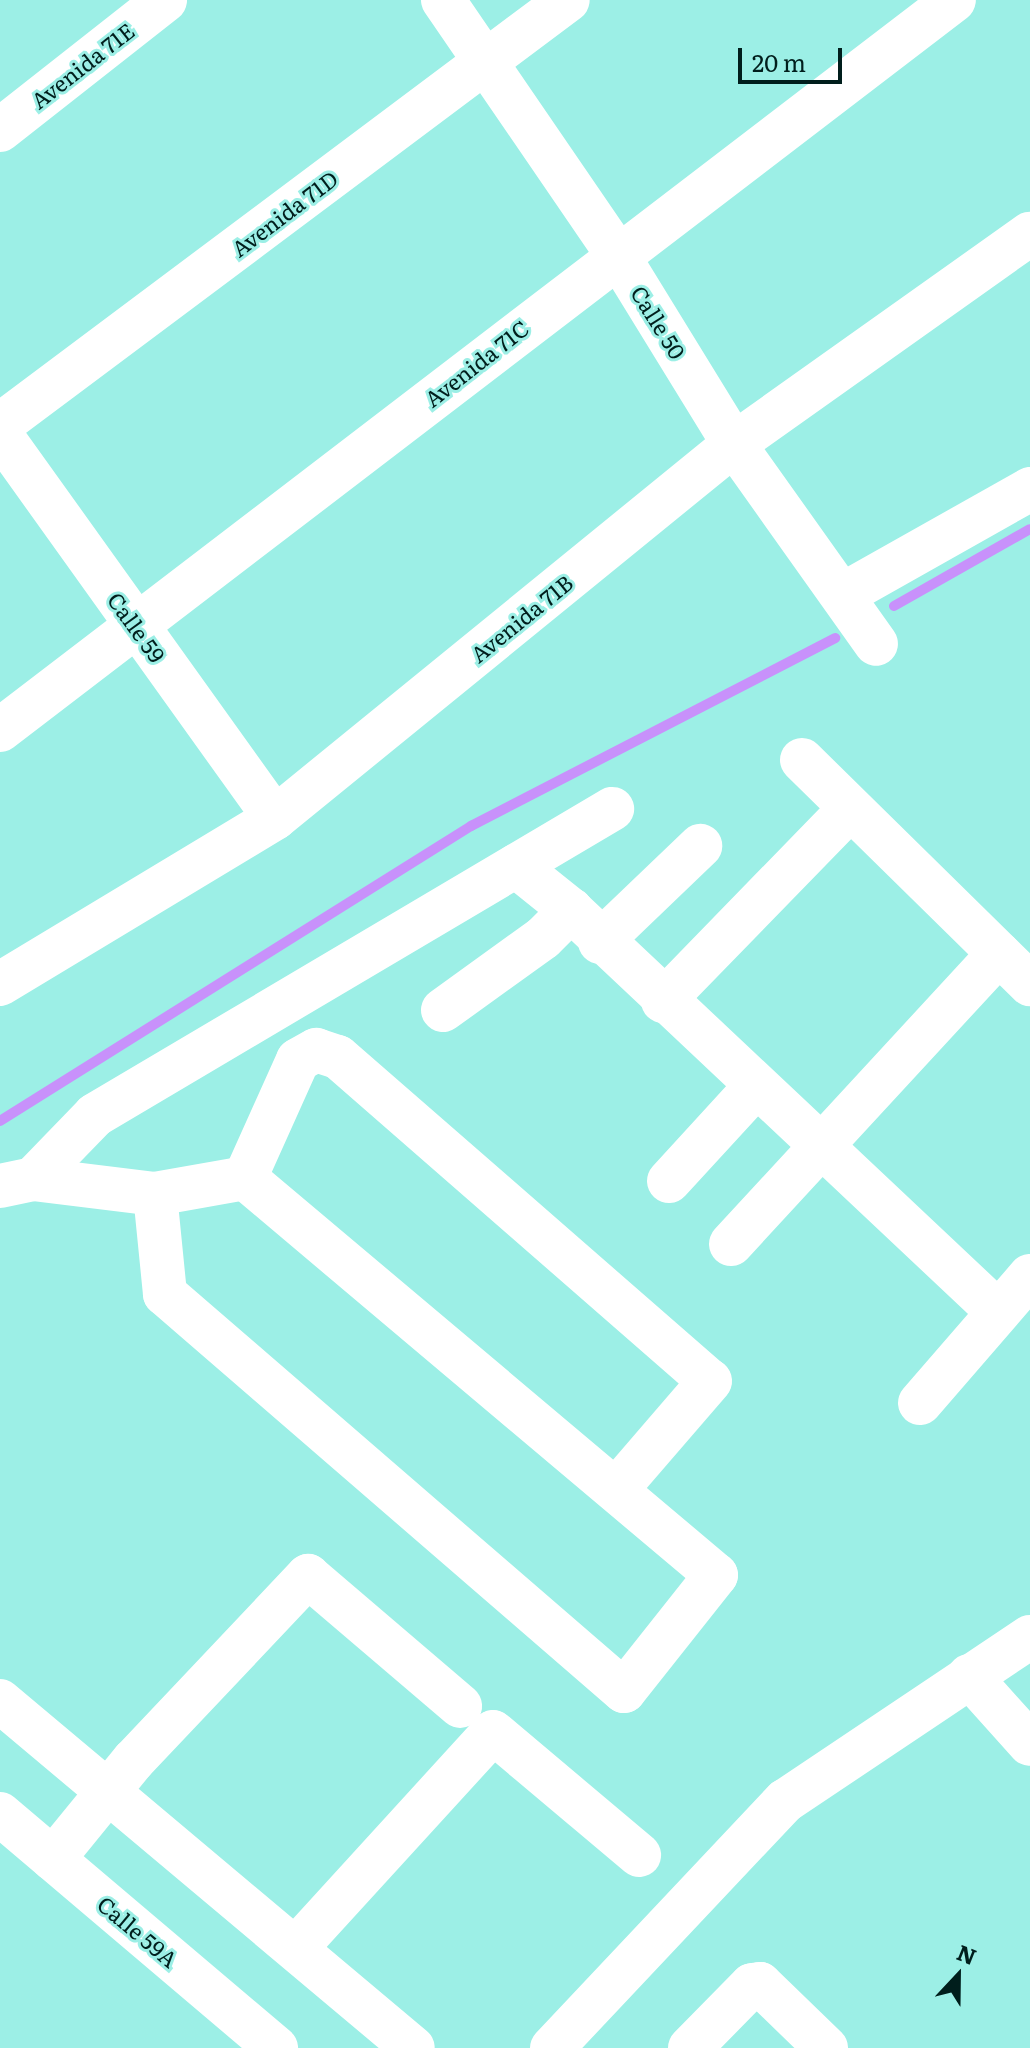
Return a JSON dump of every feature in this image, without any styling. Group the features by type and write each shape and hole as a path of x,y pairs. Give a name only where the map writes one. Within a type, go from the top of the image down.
{"street":[{"name":"Avenida 71E","path":"0,130 165,0"},
{"name":"Calle 50","path":"443,0 617,254 734,444 844,594 876,644"},
{"name":"Avenida 71D","path":"0,425 568,0"},
{"name":"Avenida 71C","path":"0,730 617,254 954,0"},
{"name":"Avenida 71B","path":"0,984 275,818 734,444 1030,234"},
{"name":"Calle 59","path":"0,434 275,818"},
{"path":"844,594 1030,489"},
{"path":"802,760 849,810 1030,984"},
{"path":"16,1182 95,1115 612,809"},
{"path":"663,1001 849,810"},
{"path":"600,942 700,846"},
{"path":"516,866 571,910 600,942 997,1311"},
{"path":"443,1010 543,938 571,910"},
{"path":"731,1244 999,954"},
{"path":"245,1178 298,1060 316,1050 338,1057 710,1381 616,1490"},
{"path":"669,1181 755,1087"},
{"path":"16,1182 155,1194 245,1178"},
{"path":"155,1194 165,1294 624,1691 716,1575 245,1178"},
{"path":"920,1403 1030,1276"},
{"path":"53,1859 106,1791 308,1576 460,1706"},
{"path":"552,2048 785,1801 1030,1637"},
{"path":"969,1676 1030,1744"},
{"path":"0,1701 413,2048"},
{"path":"296,1948 493,1732 639,1855"},
{"name":"Calle 59A","path":"0,1814 276,2048"},
{"path":"690,2048 752,1985 760,1984 826,2048"}],"waterway":[{"path":"894,606 1030,529"},
{"path":"0,1121 471,826 835,638"}]}
